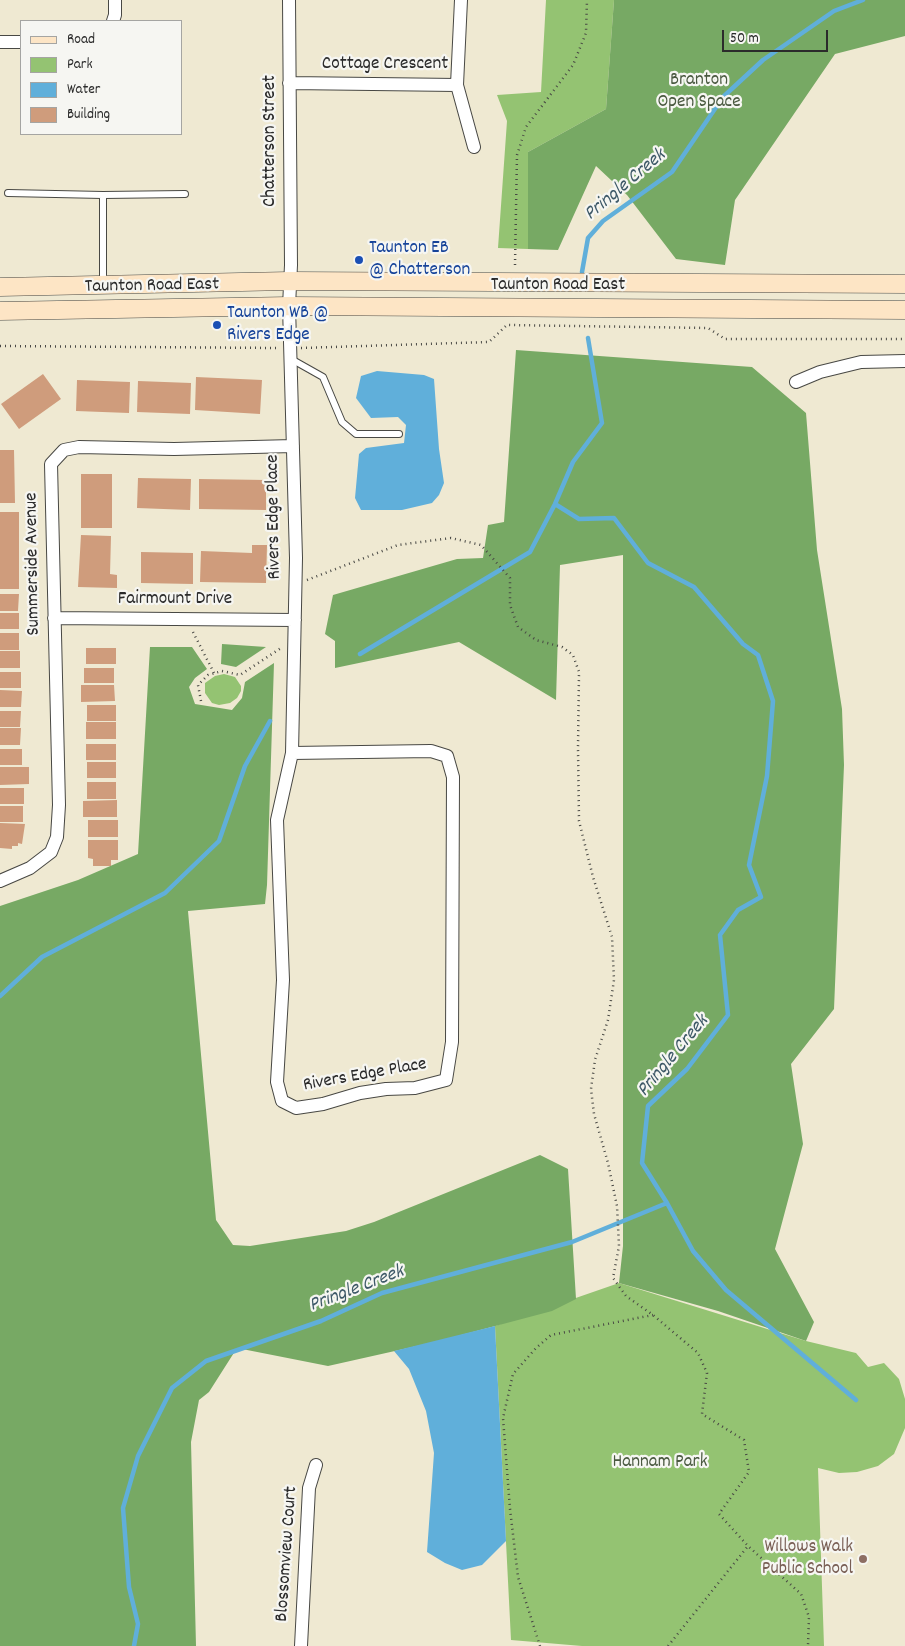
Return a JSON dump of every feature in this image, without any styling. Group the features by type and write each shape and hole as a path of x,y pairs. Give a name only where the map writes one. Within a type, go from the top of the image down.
{"main road":[{"name":"Taunton Road East","path":"0,287 289,282 905,284"},
{"path":"840,284 841,309"},
{"name":"Taunton Road East","path":"0,311 289,306 905,310"}],"street":[{"path":"113,20 115,0"},
{"name":"Chatterson Street","path":"289,0 291,265 289,282"},
{"name":"Cottage Crescent","path":"289,83 457,85 461,0"},
{"path":"0,42 20,42"},
{"path":"457,85 474,147"},
{"name":"Rivers Edge Place","path":"289,282 296,584 292,753 277,820 283,980 277,1082 282,1101 296,1108 323,1104 360,1093 386,1089 415,1088 446,1080 452,1042 453,777 447,756 431,750 292,753"},
{"path":"796,382 820,372 861,362 905,361"},
{"name":"Summerside Avenue","path":"0,881 30,868 50,852 57,837 60,805 51,464 64,450 79,447 174,449 293,446"},
{"name":"Fairmount Drive","path":"54,618 295,620"},
{"name":"Blossomview Court","path":"301,1646 310,1488 316,1465"}],"lane":[{"path":"8,193 185,194"},
{"path":"103,195 103,284"},
{"path":"290,353 323,377 342,422 356,434 399,434"}],"path":[{"path":"515,264 517,155 526,127 573,66 586,33 587,0"},
{"path":"0,346 290,353 489,342 507,325 708,328 725,340 905,339"},
{"path":"296,584 398,545 451,538 481,545 510,578 510,605 518,627 536,640 562,647 573,655 579,672 579,821 593,877 612,937 614,980 608,1020 595,1060 591,1090 594,1114 608,1163 617,1206 618,1246 613,1278 626,1296 653,1315 698,1353 707,1373 702,1414 744,1440 749,1472 719,1514 748,1546 801,1594 809,1617 808,1646"},
{"path":"186,619 214,673"},
{"path":"201,701 198,685 208,675 222,671 240,675 295,639"},
{"path":"540,1646 518,1577 510,1509 503,1418 513,1374 551,1334 653,1315"},
{"path":"668,1646 748,1546"}],"green space":[{"path":"546,0 614,0 606,109 528,152 528,249 498,248 507,121 497,95 541,92"},
{"name":"Branton Open Space","path":"614,0 905,0 905,36 835,54 735,200 725,265 676,259 627,195 596,166 558,250 528,249 528,152 606,109"},
{"path":"516,350 752,367 806,413 817,550 842,709 844,765 834,1009 791,1064 803,1144 775,1249 814,1322 806,1341 718,1311 619,1283 623,1246 623,555 560,565 556,700 459,642 335,668 335,641 325,634 333,595 457,559 483,558 488,525 504,522"},
{"path":"222,644 266,647 236,667 221,664"},
{"path":"150,647 192,647 207,669 195,678 189,687 195,704 232,710 242,698 245,682 274,663 265,904 188,911 216,1220 233,1245 250,1246 346,1231 374,1222 540,1155 568,1169 576,1299 552,1311 435,1342 328,1366 237,1348 209,1392 199,1400 191,1442 196,1646 0,1646 0,906 78,880 138,854"},
{"path":"224,674 235,677 241,686 241,691 237,698 230,703 219,705 212,703 205,693 205,683 215,676"},
{"name":"Hannam Park","path":"619,1283 806,1341 856,1353 868,1367 884,1363 899,1379 905,1399 905,1428 894,1454 878,1466 857,1472 839,1473 818,1468 824,1646 582,1646 511,1640 495,1326"}],"water":[{"path":"377,371 424,375 434,379 439,449 444,483 439,495 432,503 402,510 361,510 355,498 359,454 366,448 404,443 406,425 398,417 371,418 356,398 361,376"},
{"path":"495,1326 506,1541 482,1565 462,1570 445,1563 427,1552 434,1453 426,1411 409,1369 394,1351"}],"building":[{"path":"43,374 61,399 19,429 1,404"},
{"path":"196,377 262,380 260,414 195,410"},
{"path":"77,380 130,382 129,413 76,411"},
{"path":"138,381 191,383 190,414 137,412"},
{"path":"0,450 14,450 15,503 0,503"},
{"path":"81,474 112,474 112,528 81,528"},
{"path":"138,478 191,479 190,510 137,508"},
{"path":"199,479 266,480 266,510 199,509"},
{"path":"0,512 19,512 19,589 0,589"},
{"path":"81,535 111,536 110,574 117,575 117,588 78,587"},
{"path":"252,545 267,545 266,583 200,582 201,551 252,553"},
{"path":"141,552 193,553 193,584 141,583"},
{"path":"0,594 19,594 18,611 0,611"},
{"path":"0,613 19,613 19,629 0,629"},
{"path":"0,633 19,633 19,650 0,650"},
{"path":"86,648 116,648 116,664 86,664"},
{"path":"0,651 20,651 20,668 0,668"},
{"path":"84,668 114,668 114,683 84,683"},
{"path":"0,672 21,672 21,688 0,688"},
{"path":"81,685 114,685 115,701 81,702"},
{"path":"0,690 22,691 21,707 0,707"},
{"path":"87,705 116,705 116,721 87,721"},
{"path":"0,711 21,711 20,727 0,727"},
{"path":"86,722 116,722 116,739 86,739"},
{"path":"0,728 21,728 20,745 0,745"},
{"path":"86,744 116,744 116,760 86,760"},
{"path":"0,749 22,749 22,765 0,765"},
{"path":"87,762 116,762 116,778 87,778"},
{"path":"0,767 29,767 29,784 0,785"},
{"path":"87,782 116,782 116,799 87,799"},
{"path":"0,788 24,788 24,804 0,804"},
{"path":"117,800 117,817 83,817 83,801"},
{"path":"0,806 23,806 23,822 0,822"},
{"path":"88,820 118,820 118,837 88,837"},
{"path":"0,823 25,824 22,844 18,843 18,846 12,846 12,849 0,848"},
{"path":"88,840 118,840 118,860 111,860 111,866 93,866 93,859 88,858"}],"waterway":[{"name":"Pringle Creek","path":"582,272 588,238 603,221 672,172 723,97 763,60 834,11 863,0"},
{"path":"360,654 530,552 555,504 573,462 602,423 588,338"},
{"name":"Pringle Creek","path":"555,504 579,519 614,518 648,563 694,587 743,644 758,655 773,701 767,776 749,865 761,897 738,910 720,935 728,1015 687,1069 648,1106 642,1163 667,1203 693,1251 726,1290 856,1400"},
{"path":"0,996 42,957 165,893 219,841 245,766 270,721"},
{"name":"Pringle Creek","path":"134,1646 138,1624 129,1587 123,1508 138,1456 172,1388 206,1361 321,1321 382,1293 572,1242 667,1203"}],"place":[{"name":"Taunton EB @ Chatterson","path":"359,260"},
{"name":"Taunton WB @ Rivers Edge","path":"217,325"},
{"name":"Willows Walk Public School","path":"863,1559"}]}
